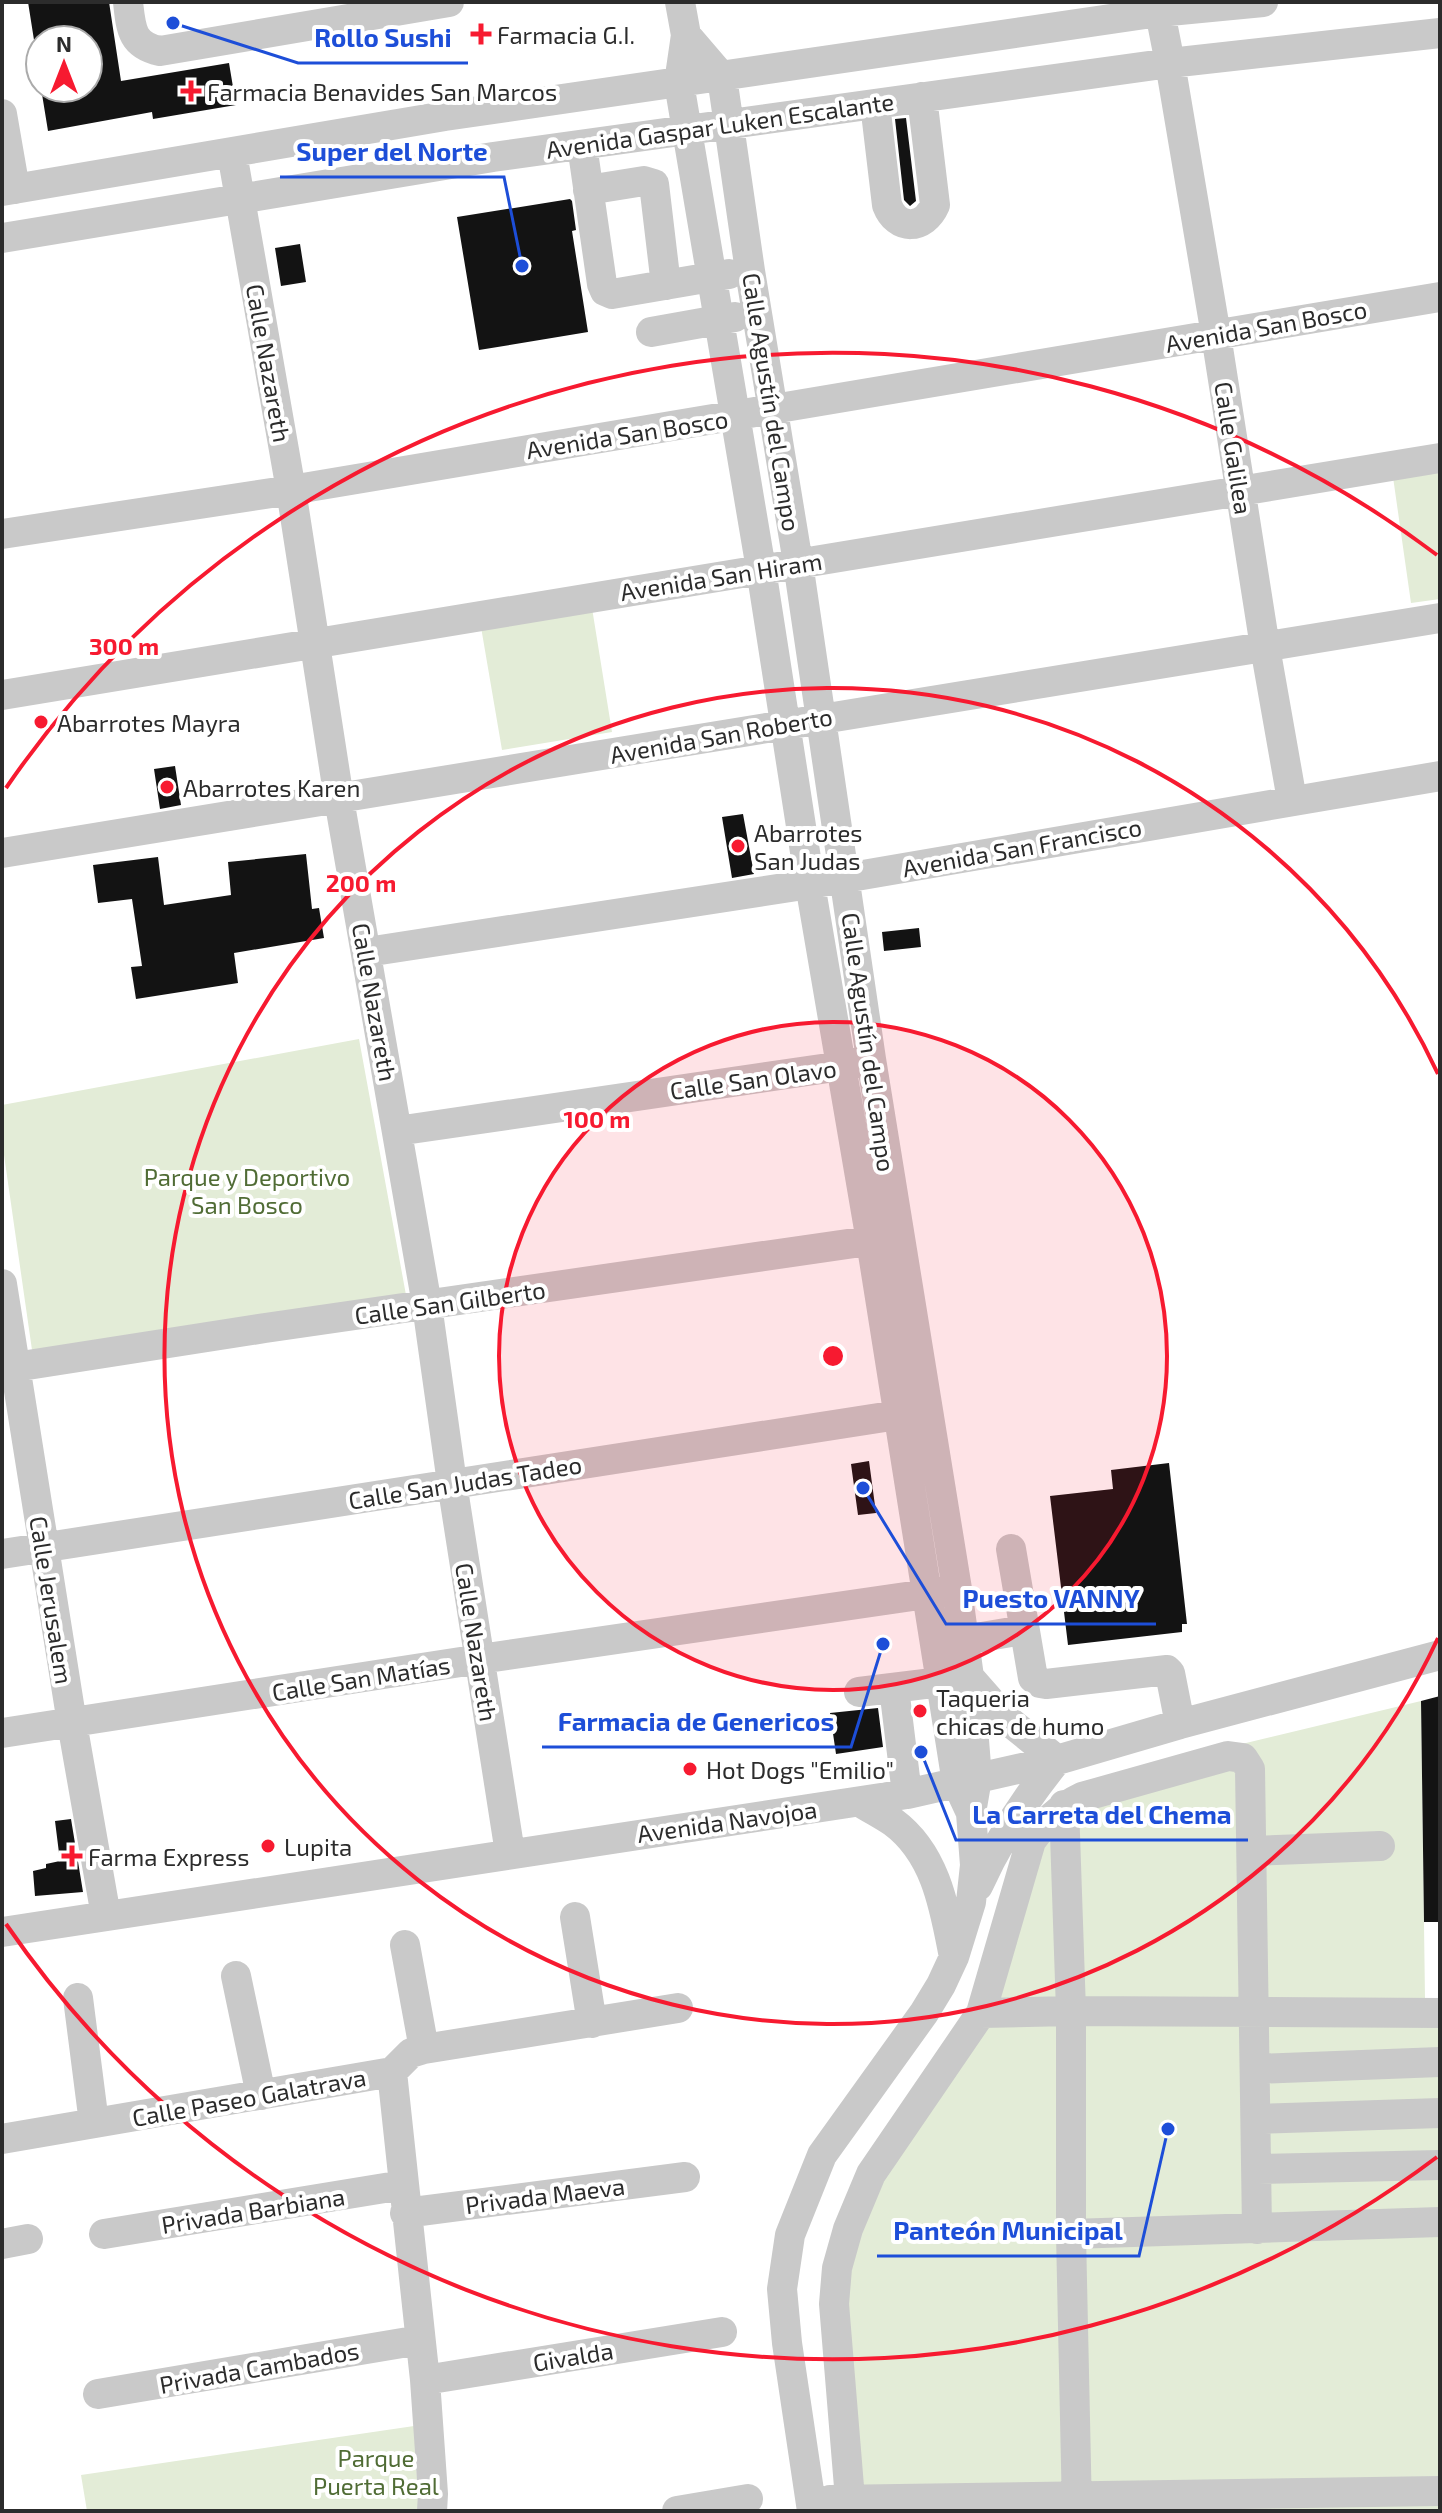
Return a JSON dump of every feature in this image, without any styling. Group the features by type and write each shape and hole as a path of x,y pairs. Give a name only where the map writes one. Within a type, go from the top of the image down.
{"street":[{"path":"128,2 136,39 145,48 160,51 449,2"},
{"name":"Calle Agustín del Campo","path":"680,2 686,35 679,83 761,569 810,884 856,1062 885,1239 929,1410 964,1640 955,1680"},
{"name":"Avenida Gaspar Luken Escalante","path":"8,190 445,116 722,77 1158,7 1263,2"},
{"name":"Calle Galilea","path":"1158,7 1216,335 1292,800"},
{"name":"Avenida Gaspar Luken Escalante","path":"2,238 241,198 729,124 1170,63 1440,33"},
{"path":"686,35 722,77"},
{"name":"Calle Agustín del Campo","path":"722,77 845,878 856,1062"},
{"path":"875,104 887,205 892,217 900,223 912,224 930,216 935,205 922,97"},
{"path":"2,114 8,190"},
{"path":"880,141 926,134"},
{"path":"582,145 605,291 612,294 750,271"},
{"name":"Calle Nazareth","path":"232,153 427,1305 510,1853"},
{"path":"588,190 644,181 654,184 666,285"},
{"name":"Avenida San Bosco","path":"2,534 291,490 1440,297"},
{"path":"651,332 757,314"},
{"name":"Avenida San Hiram","path":"2,695 1440,458"},
{"name":"Avenida San Roberto","path":"2,853 1440,618"},
{"name":"Avenida San Francisco","path":"367,952 810,884 1440,776"},
{"name":"Calle San Olavo","path":"397,1131 856,1062"},
{"name":"Calle Agustín del Campo","path":"885,1239 897,1416 927,1594 955,1680 975,1865 971,1902"},
{"name":"Calle San Gilberto","path":"8,1368 885,1239"},
{"name":"Calle Jerusalem","path":"2,1284 8,1368 44,1548 106,1916"},
{"name":"Calle San Judas Tadeo","path":"2,1554 929,1410"},
{"path":"1011,1549 1033,1678 1040,1683 1167,1670 1180,1724"},
{"name":"Calle San Matías","path":"2,1733 957,1589"},
{"path":"964,1640 1023,1630"},
{"name":"Avenida Navojoa","path":"2,1932 907,1794 1057,1760 1440,1655"},
{"path":"859,1692 955,1680 1057,1760 1007,1827 971,1902 954,1957 924,2013 822,2155 790,2235 782,2289 811,2506 850,2499 1077,2504 1440,2491"},
{"path":"894,1688 907,1794"},
{"path":"850,2499 834,2304 837,2268 848,2229 871,2174 981,2013 1031,1841 1047,1819 1064,1805 1082,1797 1228,1756 1243,1758 1250,1769 1257,2229"},
{"path":"860,1802 896,1824 924,1855 941,1893 954,1957"},
{"path":"1064,1805 1071,2011 1071,2234 1077,2504"},
{"path":"1252,1851 1380,1846"},
{"path":"575,1917 592,2023"},
{"path":"405,1945 424,2049"},
{"path":"236,1976 261,2095"},
{"path":"78,1998 94,2123"},
{"name":"Calle Paseo Galatrava","path":"2,2139 392,2072 411,2053 424,2049 678,2008"},
{"path":"981,2013 1440,2013"},
{"path":"1255,2069 1440,2062"},
{"path":"392,2072 425,2380 432,2511"},
{"path":"1256,2119 1440,2113"},
{"path":"1257,2169 1440,2165"},
{"name":"Privada Maeva","path":"404,2199 685,2177"},
{"name":"Privada Barbiana","path":"104,2234 404,2199"},
{"path":"1071,2234 1440,2222"},
{"name":"Givalda","path":"425,2380 722,2332"},
{"name":"Privada Cambados","path":"98,2394 420,2340"},
{"path":"677,2511 748,2499"}],"green space":[{"path":"1440,471 1440,599 1411,603 1393,477"},
{"path":"592,608 612,732 502,750 481,627"},
{"name":"Parque y Deportivo San Bosco","path":"359,1039 406,1295 32,1350 2,1141 2,1105"},
{"path":"1421,1701 1425,1998 1440,1998 1440,2511 856,2511 835,2338 870,2171 970,2016 1034,1831 1167,1762"},
{"name":"Parque Puerta Real","path":"414,2426 419,2511 87,2511 81,2475"}],"building":[{"path":"28,2 109,2 121,81 229,63 236,105 153,119 152,112 48,131 44,104 104,104 104,24 31,24"},
{"path":"906,118 916,201 910,206 904,200 895,119"},
{"path":"570,199 588,332 479,350 457,217"},
{"path":"300,244 306,282 281,286 275,248"},
{"name":"Abarrotes Karen","path":"175,766 181,805 160,809 154,769"},
{"name":"Abarrotes San Judas","path":"743,814 754,874 732,878 722,817"},
{"path":"306,854 312,909 319,908 324,938 234,953 238,983 136,999 131,967 142,966 132,899 98,903 93,865 158,857 164,905 231,895 228,862"},
{"path":"919,928 921,947 884,951 882,932"},
{"path":"869,1461 876,1513 858,1515 851,1464"},
{"path":"1169,1463 1187,1624 1182,1624 1182,1632 1068,1645 1050,1496 1113,1489 1111,1470"},
{"path":"1440,1696 1440,1922 1424,1922 1421,1701"},
{"path":"878,1708 883,1747 836,1754 830,1713"},
{"path":"71,1819 83,1892 35,1896 33,1871 60,1861 55,1821"}],"place":[{"name":"Rollo Sushi","path":"173,23"},
{"name":"Farmacia G.I.","path":"481,34"},
{"name":"Farmacia Benavides San Marcos","path":"191,91"},
{"name":"Super del Norte","path":"522,266"},
{"name":"Abarrotes Mayra","path":"41,722"},
{"name":"Abarrotes Karen","path":"167,787"},
{"name":"Abarrotes San Judas","path":"738,846"},
{"name":"Puesto VANNY","path":"863,1488"},
{"name":"Farmacia de Genericos","path":"883,1644"},
{"name":"Taqueria chicas de humo","path":"920,1711"},
{"name":"La Carreta del Chema","path":"921,1752"},
{"name":"Hot Dogs \"Emilio\"","path":"690,1769"},
{"name":"Lupita","path":"268,1846"},
{"name":"Farma Express","path":"72,1856"},
{"name":"Panteón Municipal","path":"1168,2129"}]}
